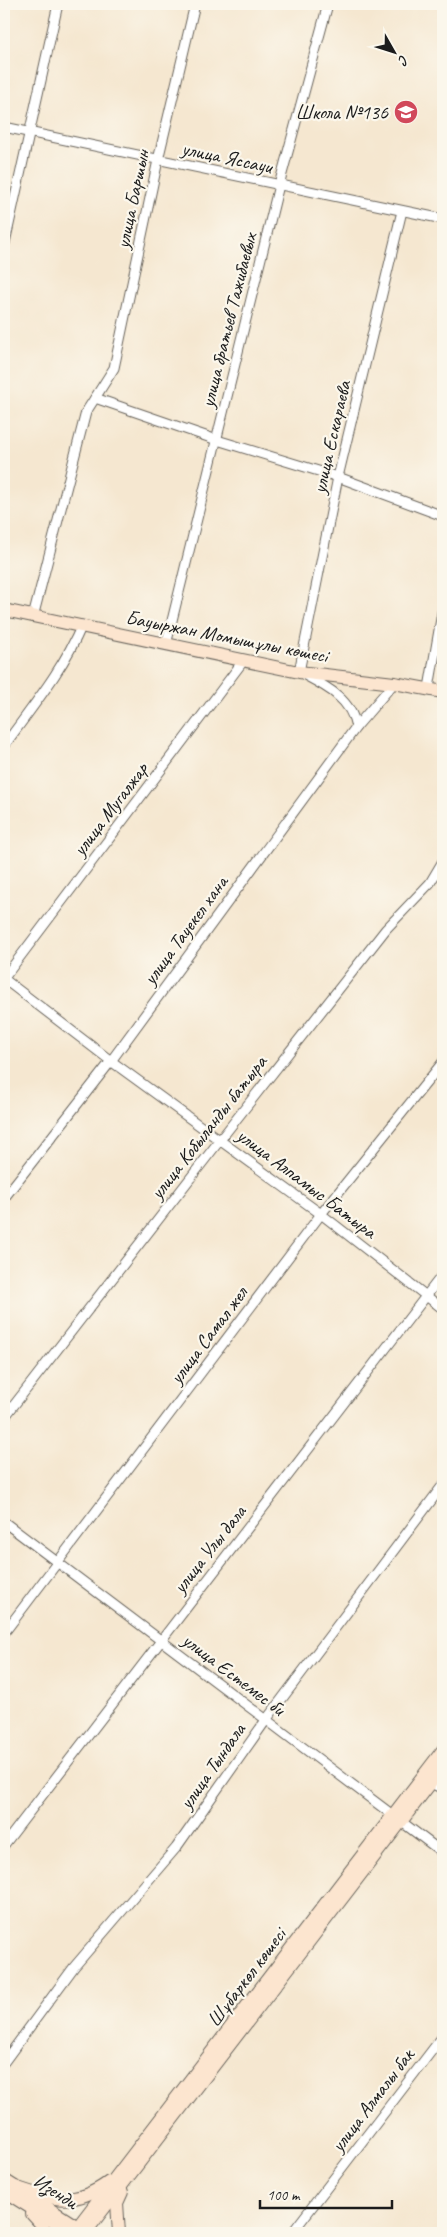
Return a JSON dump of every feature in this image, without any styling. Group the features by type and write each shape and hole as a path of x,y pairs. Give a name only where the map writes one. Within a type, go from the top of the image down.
{"street":[{"path":"4,247 58,4"},
{"name":"улица Баршын","path":"33,617 86,412 114,368 158,160 195,4"},
{"name":"улица братьев Тажибаевых","path":"166,645 279,185 328,4"},
{"name":"улица Яссауи","path":"4,127 443,219"},
{"name":"улица Ескараева","path":"299,672 338,477 402,211"},
{"path":"95,398 217,440 338,477 443,516"},
{"path":"429,688 443,607"},
{"name":"Бауыржан Момышұлы көшесі","path":"4,610 299,672 394,683 443,692"},
{"path":"4,746 72,649 82,625"},
{"name":"улица Мугалжар","path":"4,978 244,660"},
{"path":"299,672 343,699 354,713 356,727"},
{"name":"улица Тауекел хана","path":"4,1198 111,1061 356,727 394,683"},
{"name":"улица Кобыланды батыра","path":"4,1418 386,929 430,882 443,861"},
{"name":"улица Алпамыс Батыра","path":"4,978 111,1061 321,1214 443,1309"},
{"name":"улица Самал жел","path":"4,1632 321,1214 443,1062"},
{"name":"улица Улы дала","path":"4,1844 443,1274"},
{"name":"улица Тындала","path":"4,2062 74,1967 176,1848 266,1720 443,1485"},
{"name":"улица Естемес би","path":"4,1522 443,1853"},
{"name":"Шұбаркөл көшесі","path":"80,2232 398,1818 443,1750"},
{"name":"Шұбаркөл көшесі","path":"398,1818 431,1783 443,1767"},
{"path":"431,1783 443,1789"},
{"name":"улица Алмалы бак","path":"292,2233 443,2036"},
{"path":"11,2192 59,2201 77,2199 124,2177"},
{"path":"119,2233 116,2203 124,2177"},
{"name":"Изенди","path":"4,2180 11,2192 80,2232"},
{"path":"11,2192 42,2225 45,2233"}],"place":[{"name":"Школа №136","path":"406,112"}]}
